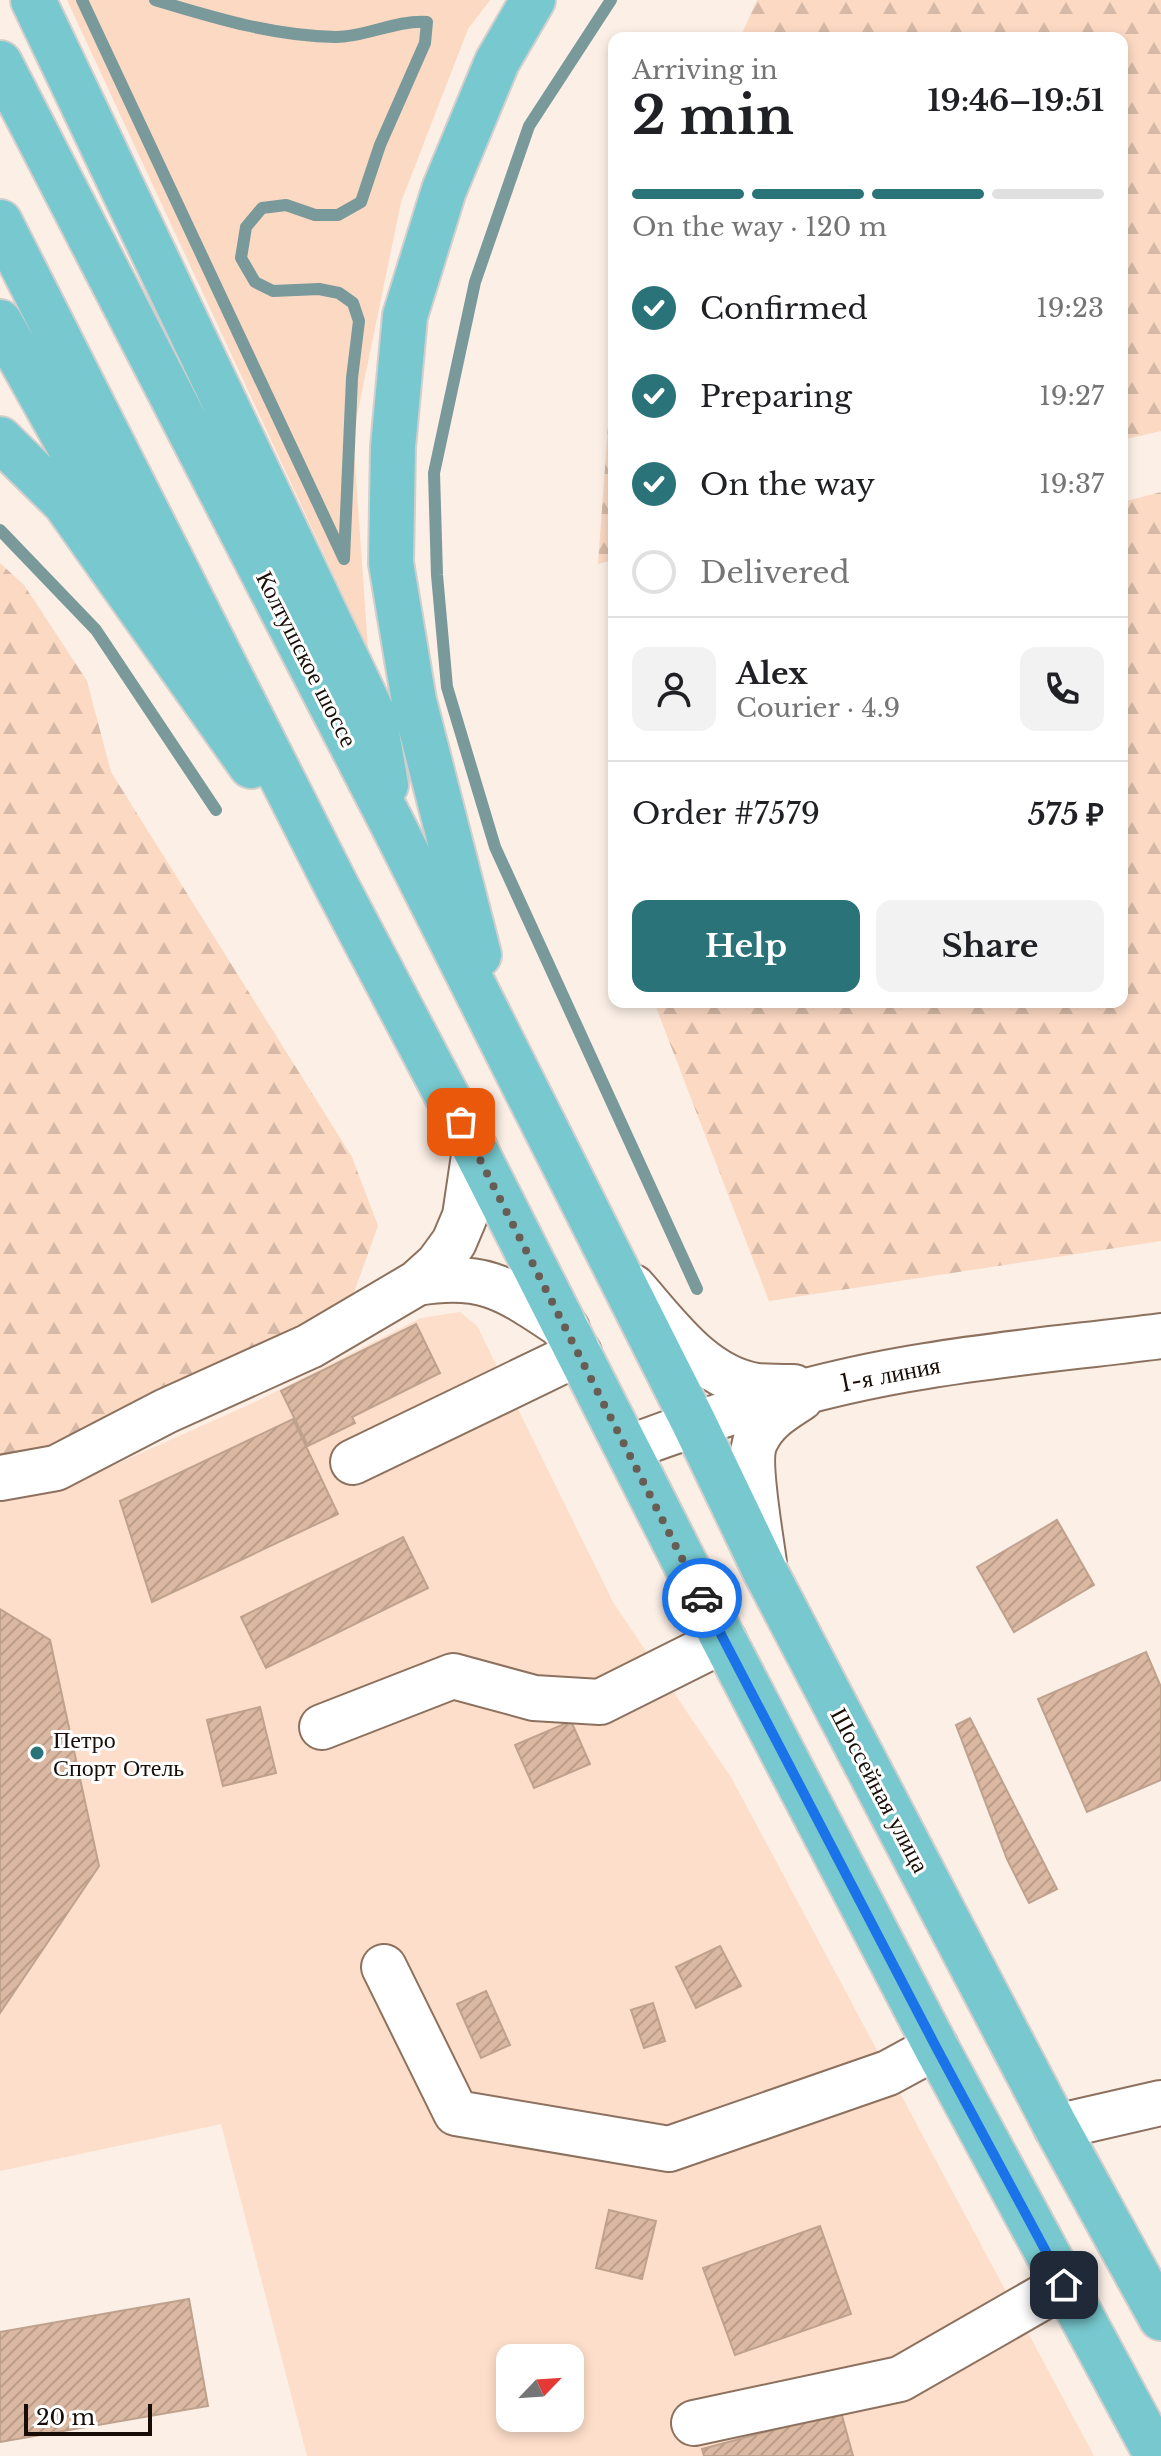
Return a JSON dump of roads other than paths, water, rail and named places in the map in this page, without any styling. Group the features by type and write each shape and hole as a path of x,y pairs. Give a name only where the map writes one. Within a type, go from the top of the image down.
{"main road":[{"path":"33,0 374,716 394,827"},
{"path":"500,1038 414,701 391,563 393,447 405,316 440,204 497,62 533,0"},
{"name":"Колтушское шоссе","path":"0,63 394,827 613,1262"},
{"path":"0,222 724,1640 936,2047 1157,2456"},
{"path":"0,322 96,494 337,887"},
{"path":"0,439 65,503 337,887"},
{"name":"Шоссейная улица","path":"613,1262 765,1571 1056,2127 1161,2318"}],"street":[{"path":"0,1478 56,1468 166,1411 310,1346 417,1283 438,1264 454,1242 465,1216 475,1149"},
{"path":"613,1262 689,1349 719,1373 755,1386 816,1388"},
{"path":"353,1462 573,1341 502,1287 474,1279 445,1278 417,1283"},
{"name":"1-я линия","path":"628,1448 694,1423 816,1388 925,1366 1161,1336"},
{"path":"765,1571 754,1476 754,1442 772,1417 816,1388"},
{"path":"322,1727 453,1676 534,1698 600,1702 724,1640"},
{"path":"384,1967 456,2113 669,2149 888,2073 936,2047"},
{"path":"1056,2127 1161,2103"},
{"path":"694,2423 900,2379 1064,2285"}],"waterway":[{"path":"82,0 344,559 352,378 359,321 353,303 339,293 319,289 273,291 255,282 241,258 246,227 262,208 286,205 315,215 338,215 361,202 380,145 425,43 427,22 347,36 313,36 244,25 155,0"},
{"path":"611,0 529,126 475,282 434,473 437,575 447,687 495,847 697,1289"},
{"path":"0,530 96,630 216,810"}],"place":[{"name":"Петро Спорт Отель","path":"37,1753"}]}
